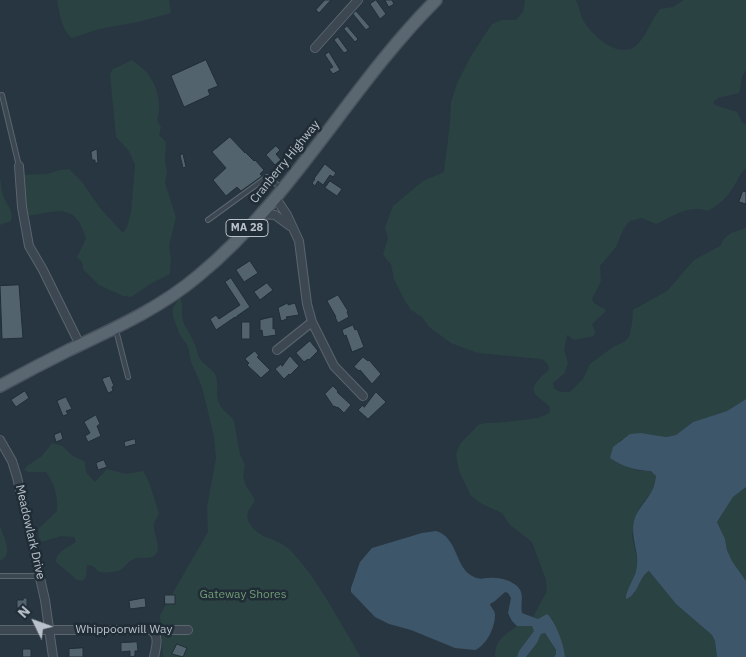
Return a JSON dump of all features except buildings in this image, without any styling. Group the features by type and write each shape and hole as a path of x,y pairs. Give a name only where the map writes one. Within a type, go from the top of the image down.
{"main road":[{"name":"Cranberry Highway","path":"0,386 153,309 188,284 229,248 279,193 380,62 436,0"}],"street":[{"path":"315,48 356,0"},
{"path":"19,166 22,207 29,246 80,345"},
{"path":"279,193 299,241 306,296 312,322 334,366 363,396"},
{"path":"260,214 275,215 293,229"},
{"path":"277,350 312,322"},
{"name":"Meadowlark Drive","path":"0,440 16,471 40,576 53,657"},
{"name":"Whippoorwill Way","path":"0,630 188,630"},
{"path":"151,630 156,639 154,657"}],"lane":[{"path":"2,95 19,166"},
{"path":"208,220 268,177 279,193"},
{"path":"116,328 128,377"},
{"path":"0,576 40,576"}],"green space":[{"path":"57,0 169,0 171,13 138,22 99,29 72,38 63,26"},
{"path":"525,0 576,0 582,18 597,37 612,47 627,50 638,44 660,9 673,7 684,0 746,0 746,70 739,93 718,98 713,102 715,105 737,112 742,122 746,125 746,168 725,198 708,211 700,209 687,210 656,224 642,218 630,221 624,228 616,247 600,266 601,281 592,299 594,303 606,310 592,324 595,331 594,336 574,340 567,335 564,350 568,363 564,374 553,383 554,389 561,392 570,392 583,379 590,364 629,337 633,310 667,291 694,260 720,246 731,233 746,228 746,399 727,411 693,422 676,435 666,437 641,433 620,440 616,462 639,471 651,471 656,476 653,490 639,508 632,535 637,568 626,594 633,594 649,571 676,604 712,635 715,641 717,657 565,657 562,642 552,618 538,619 533,617 547,591 546,580 532,542 510,525 502,513 482,504 471,496 459,471 456,454 460,444 478,425 538,418 548,414 550,412 549,406 534,393 534,389 537,382 549,370 548,365 541,359 479,353 451,343 429,327 422,317 411,310 394,279 391,264 383,254 388,239 385,227 393,206 423,181 444,172 451,102 458,81 471,56 492,24 502,20 516,20 523,12"},
{"path":"132,60 148,74 157,92 159,110 157,120 161,127 159,135 166,142 165,161 167,172 165,183 176,217 169,246 171,259 170,274 131,297 123,296 99,285 83,269 82,262 77,257 86,239 81,226 70,213 55,211 25,216 21,175 47,174 69,169 82,182 100,208 123,233 127,227 131,212 135,165 129,151 116,137 110,74 113,69"},
{"path":"0,177 4,198 12,215 11,221 0,225"},
{"name":"Gateway Shores","path":"180,297 184,324 194,342 199,357 216,376 217,396 220,406 234,421 240,455 245,465 243,475 245,484 255,500 248,512 248,520 256,531 286,546 301,562 361,657 163,657 160,615 208,532 207,507 216,458 214,436 202,387 191,362 188,346 180,335 173,317 173,308"},
{"path":"52,443 62,446 73,456 85,462 86,472 95,482 107,469 126,474 143,471 159,513 154,523 158,551 154,556 135,559 120,570 107,573 99,572 93,566 87,565 86,577 82,581 77,580 56,562 60,552 76,542 74,537 61,536 42,542 39,538 38,529 57,511 56,495 52,481 46,472 28,472 24,470 42,456"},
{"path":"746,487 746,581 732,561 717,522 733,497"},
{"path":"0,526 7,550 4,558 0,561"},
{"path":"517,626 532,626 535,631 519,651 517,657 495,657 495,651 499,642 504,635"},
{"path":"545,633 556,651 554,657 526,657 537,643 541,634"}],"water":[{"path":"746,399 746,487 733,497 717,522 732,561 746,581 746,657 717,657 715,641 712,635 676,604 649,571 633,594 626,599 637,565 637,553 633,534 634,521 652,490 656,476 651,471 629,468 610,458 613,447 630,434 641,433 666,437 676,435 693,422 727,411"},
{"path":"436,531 449,540 468,573 478,578 496,578 512,582 518,587 522,596 522,613 538,619 547,614 559,634 565,657 554,657 556,650 545,633 541,634 537,643 526,657 517,657 519,651 534,631 532,626 517,626 512,621 508,613 511,598 505,592 490,604 495,613 494,625 487,640 475,650 455,648 411,630 389,624 375,617 351,592 360,562 372,548 422,533"}]}
